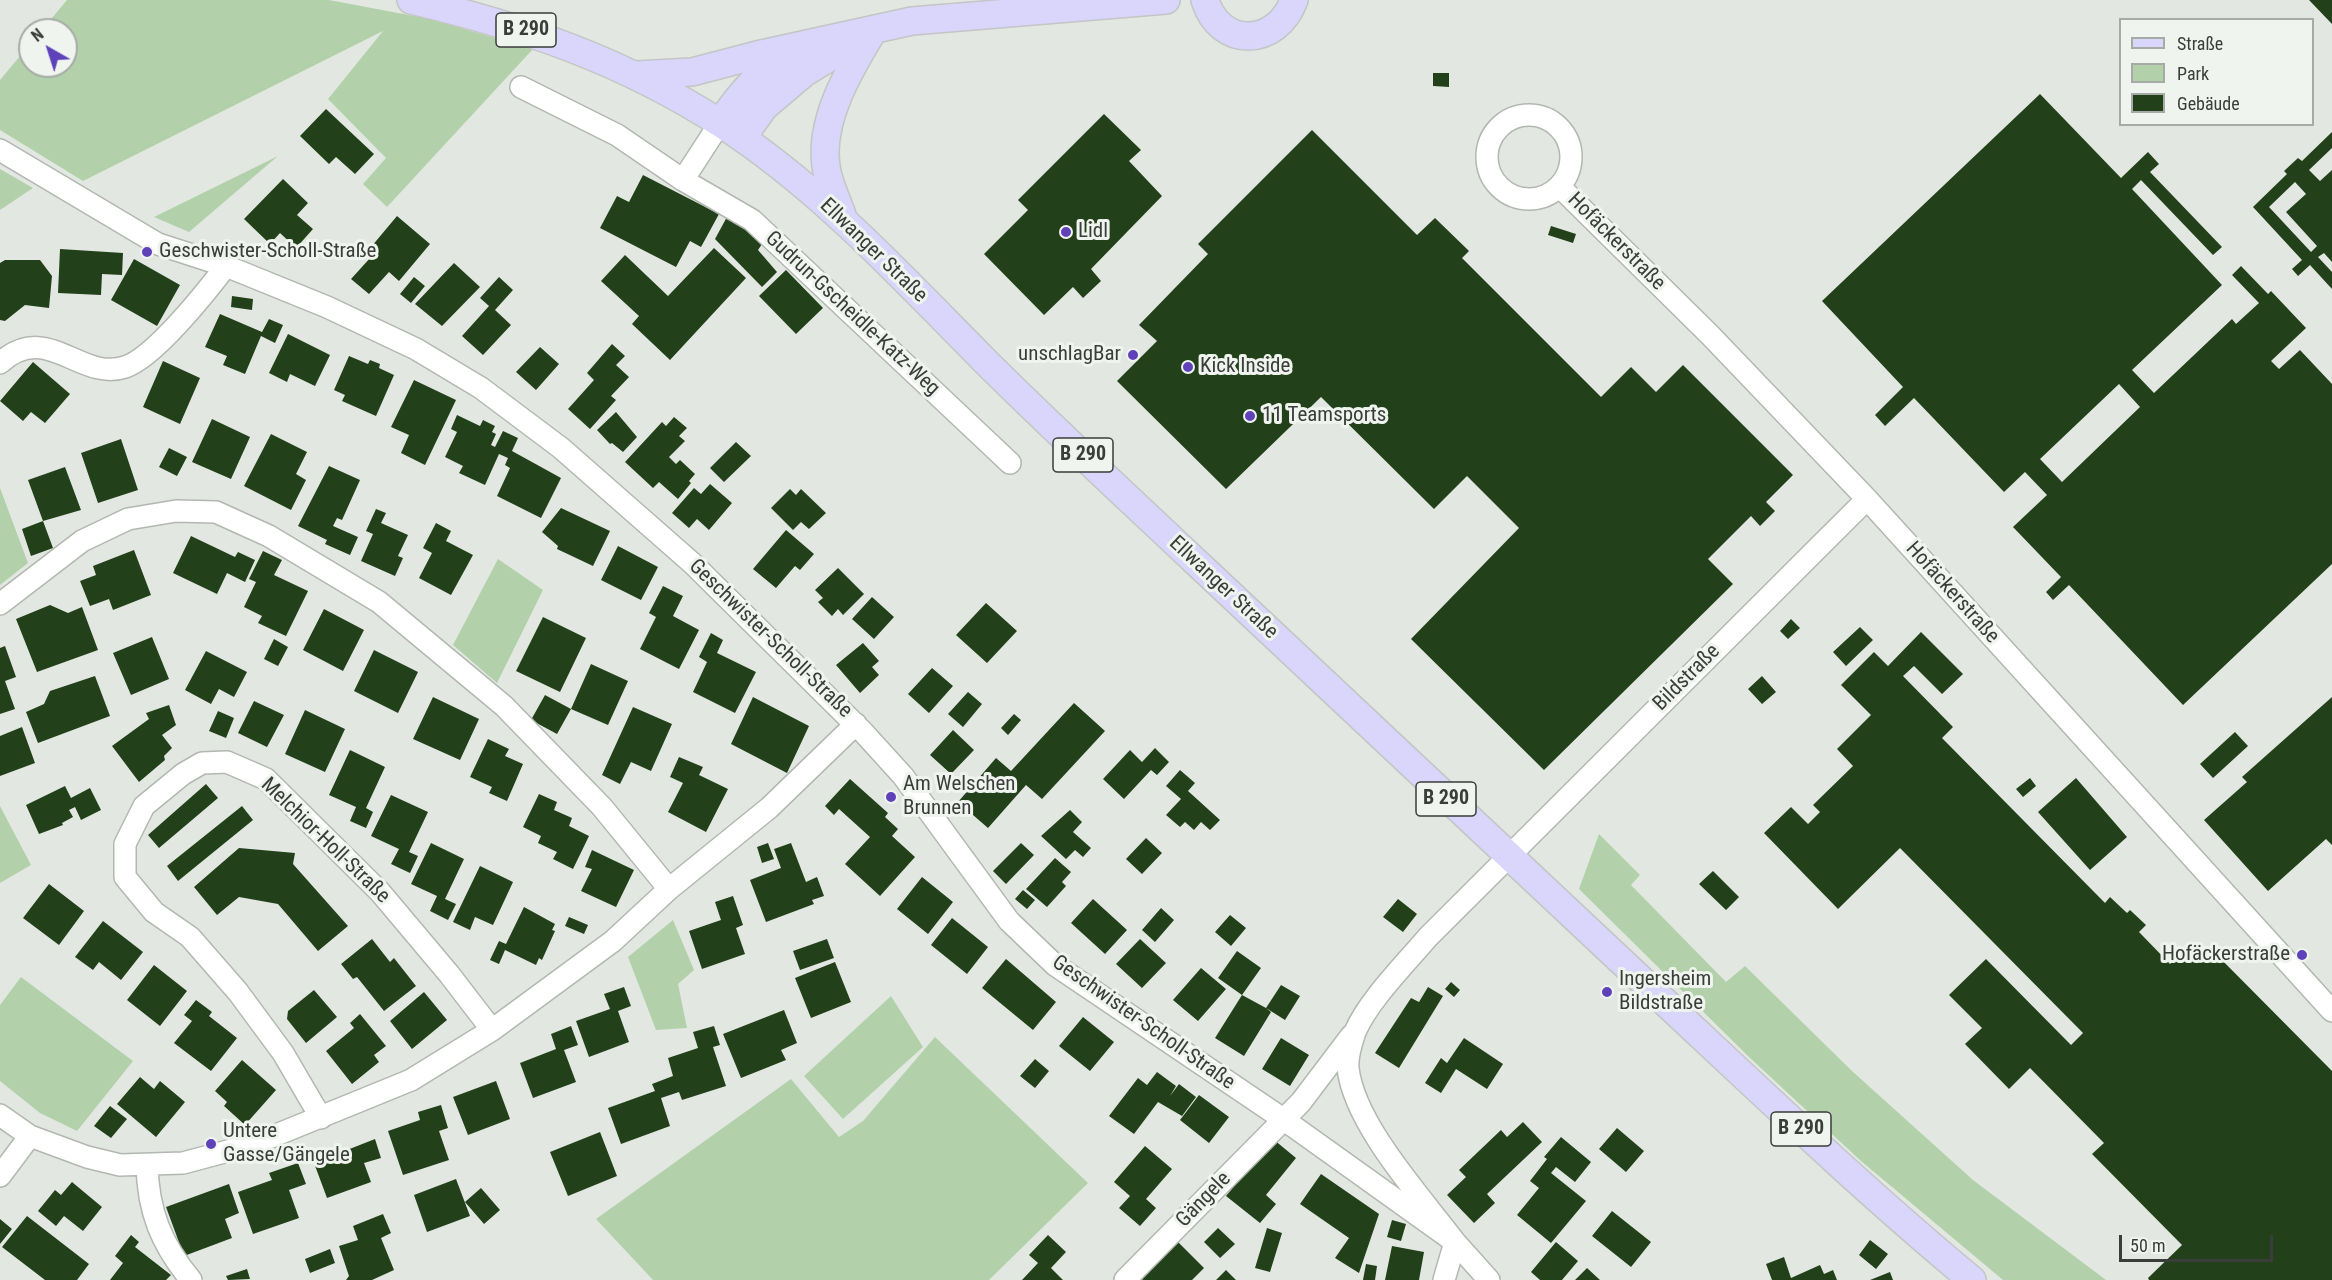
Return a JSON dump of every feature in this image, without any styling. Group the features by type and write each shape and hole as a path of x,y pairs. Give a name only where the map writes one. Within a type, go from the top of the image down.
{"main road":[{"name":"Ellwanger Straße","path":"411,0 486,18 560,42 636,75 731,131 780,165 844,219 1019,395 1506,856 1884,1207 1972,1280"},
{"path":"636,75 692,72 912,21 1166,0"},
{"path":"1205,0 1216,22 1228,31 1242,36 1256,36 1281,24 1294,0"},
{"path":"731,131 804,73 874,29"},
{"path":"844,219 825,165 829,124 844,77 874,29"},
{"path":"731,131 742,90 781,59 820,41"}],"street":[{"name":"Gudrun-Gscheidle-Katz-Weg","path":"521,87 617,135 683,180 752,220 1010,463"},
{"name":"Hofäckerstraße","path":"1524,115 1537,116 1560,128 1571,151 1571,164 1560,187 1549,195 1536,199 1510,195 1499,187 1491,176 1487,156 1492,137 1500,126 1524,115"},
{"path":"683,180 731,131"},
{"name":"Geschwister-Scholl-Straße","path":"0,150 158,244 226,266 327,307 416,349 481,388 561,448 692,563 856,724 903,776 1009,921 1055,965 1283,1119 1455,1242"},
{"name":"Hofäckerstraße","path":"1560,187 1710,335 1867,499 2332,1011"},
{"path":"0,363 12,352 41,346 103,369 126,367 164,337 192,309 226,266"},
{"name":"Bildstraße","path":"1506,856 1867,499"},
{"path":"0,604 82,541 128,519 176,512 216,512 269,536 379,602 504,706 602,807 669,889"},
{"path":"0,1115 30,1136 87,1157 120,1165 183,1162 254,1144 411,1080 492,1030 613,941 669,889 769,808 856,724"},
{"name":"Melchior-Holl-Straße","path":"321,1118 283,1053 238,992 190,937 154,912 125,877 125,844 144,807 183,774 202,763 227,762 266,779 380,892 449,974 492,1030"},
{"name":"Geschwister-Scholl-Straße","path":"1489,1280 1455,1242 1374,1134 1355,1096 1348,1066 1356,1031 1385,987 1428,937 1506,856"},
{"name":"Gängele","path":"1125,1280 1301,1102 1356,1031"},
{"path":"0,1176 30,1136"},
{"path":"147,1165 147,1189 154,1222 169,1252 190,1280"},
{"path":"1444,1280 1455,1242"}],"green space":[{"path":"67,0 329,0 430,19 533,49 387,207 363,184 386,158 328,99 383,31 83,181 0,130 0,80 18,58 18,78 78,78 78,18 52,18"},
{"path":"278,156 189,232 154,217"},
{"path":"0,169 33,188 0,210"},
{"path":"0,488 28,563 0,585"},
{"path":"498,559 543,590 497,683 453,645"},
{"path":"0,806 31,865 0,883"},
{"path":"1599,834 1640,875 1631,885 1726,982 1745,966 1852,1071 1973,1180 2106,1280 2003,1280 1861,1161 1749,1057 1579,889"},
{"path":"673,920 694,970 678,984 687,1028 656,1030 628,957"},
{"path":"21,977 133,1061 77,1131 40,1113 0,1081 0,1005"},
{"path":"891,996 923,1047 843,1119 804,1076"},
{"path":"935,1037 1088,1183 989,1280 653,1280 596,1219 791,1079 839,1137 863,1121"}],"building":[{"path":"2309,0 2332,0 2332,24"},
{"path":"1433,73 1449,73 1449,87 1433,86"},
{"path":"2040,94 2121,178 2148,152 2159,164 2150,172 2222,247 2213,255 2141,180 2132,189 2222,285 2132,370 2154,393 2232,319 2236,324 2259,303 2232,275 2241,266 2268,294 2271,291 2306,328 2271,361 2279,369 2300,350 2332,384 2332,564 2183,705 2069,585 2053,600 2046,592 2061,577 2013,527 2047,495 2025,472 2004,492 1914,398 1885,426 1875,415 1903,387 1822,301","holes":["2119,384 2140,407 2062,482 2040,459"]},
{"path":"326,109 374,154 355,174 336,157 329,164 300,136"},
{"name":"Lidl","path":"1104,114 1141,150 1129,161 1162,196 1091,269 1101,281 1083,298 1073,287 1044,315 984,254 1028,210 1018,200"},
{"path":"1312,130 1417,235 1435,218 1469,251 1462,258 1601,397 1631,367 1656,392 1683,365 1793,475 1766,502 1775,511 1760,526 1751,516 1708,559 1733,584 1544,770 1411,639 1519,528 1467,476 1434,509 1321,397 1226,489 1117,381 1157,341 1139,325 1208,254 1198,244"},
{"path":"2332,132 2332,148 2309,170 2320,181 2332,170 2332,262 2324,253 2318,257 2332,272 2332,289 2310,265 2298,276 2292,269 2302,260 2253,207 2287,174 2284,171 2298,158 2302,161","holes":["2295,182 2306,194 2286,212 2317,246 2311,252 2269,207"]},
{"path":"643,175 719,214 701,247 690,241 676,267 600,228 617,196 629,202"},
{"path":"283,179 308,203 297,215 313,229 296,248 280,233 270,244 244,219"},
{"path":"728,215 762,244 758,250 777,272 762,287 715,239"},
{"path":"397,216 430,244 399,281 389,272 369,294 351,279 371,257 366,253"},
{"path":"1551,226 1576,234 1573,243 1548,235"},
{"path":"714,248 746,278 670,360 632,324 639,316 601,281 625,255 668,296"},
{"path":"60,249 123,253 122,275 102,274 101,295 58,293"},
{"path":"134,259 180,285 157,326 111,300"},
{"path":"5,260 40,260 52,276 49,308 25,305 5,321 0,320 0,263"},
{"path":"454,263 480,287 442,326 415,304"},
{"path":"786,270 823,308 796,334 759,296"},
{"path":"414,277 425,286 411,303 400,294"},
{"path":"499,277 513,290 495,310 511,325 483,355 462,336 489,306 480,298"},
{"path":"232,296 253,299 252,310 231,307"},
{"path":"220,314 262,332 269,319 283,325 275,343 261,336 245,374 223,365 227,356 205,347"},
{"path":"288,334 330,355 315,386 290,374 287,382 269,373"},
{"path":"612,344 625,356 616,365 629,377 611,396 616,400 590,429 568,409 594,380 587,373"},
{"path":"540,347 559,364 536,390 516,372"},
{"path":"349,356 368,364 370,360 380,364 379,368 394,375 376,416 342,401 345,395 334,390"},
{"path":"163,361 200,378 180,424 143,407"},
{"path":"33,362 70,394 45,423 31,412 23,421 0,401"},
{"path":"414,380 456,400 425,465 401,453 409,435 391,427"},
{"path":"616,412 637,437 623,452 612,443 610,444 597,430"},
{"path":"457,415 480,426 483,420 495,426 492,432 496,434 491,445 495,447 503,431 518,438 512,451 561,478 541,518 497,496 510,468 505,465 508,458 499,454 485,485 459,473 463,466 445,457 457,432 451,429"},
{"path":"674,417 687,428 679,436 685,441 669,457 676,464 680,460 695,474 678,499 659,482 653,488 625,462 662,422 666,426"},
{"path":"212,419 250,437 231,479 192,462"},
{"path":"271,434 307,452 296,474 306,480 291,510 244,486"},
{"path":"121,439 138,490 98,503 81,453"},
{"path":"736,442 751,456 724,482 710,468"},
{"path":"169,448 187,457 177,476 159,467"},
{"path":"329,466 360,480 342,520 337,518 333,526 358,537 350,555 325,544 327,540 298,526"},
{"path":"65,467 81,510 43,521 28,480"},
{"path":"710,484 732,503 709,530 697,519 689,528 672,513 694,488 701,494"},
{"path":"790,489 796,495 801,489 826,513 809,529 801,522 793,530 771,508"},
{"path":"561,508 610,531 593,566 557,549 558,546 542,532"},
{"path":"376,509 386,513 381,523 408,535 398,556 403,558 395,576 361,561 373,534 366,531"},
{"path":"43,521 53,548 31,556 22,529"},
{"path":"436,523 451,531 446,541 473,555 451,595 419,578 432,553 423,548"},
{"path":"786,530 814,554 800,570 795,566 776,588 753,569"},
{"path":"191,536 235,557 238,552 255,560 245,582 227,573 217,594 173,573"},
{"path":"618,546 658,567 641,600 601,580"},
{"path":"134,550 151,595 113,610 109,599 90,606 80,581 96,575 93,566"},
{"path":"263,551 282,560 274,575 308,591 286,636 258,623 262,616 244,607 256,582 249,579"},
{"path":"838,568 864,594 843,615 838,609 832,616 818,602 823,598 815,590"},
{"path":"663,586 683,596 673,616 699,630 679,669 640,649 656,617 649,613"},
{"path":"872,597 894,617 874,639 852,619"},
{"path":"986,603 1017,631 987,663 956,635"},
{"path":"50,605 68,613 82,607 98,650 37,672 16,619"},
{"path":"324,609 364,630 343,671 303,650"},
{"path":"543,617 586,638 560,692 516,671"},
{"path":"1791,619 1800,628 1788,639 1780,631"},
{"path":"1860,627 1873,640 1846,666 1833,652"},
{"path":"1921,632 1963,674 1942,694 1914,666 1903,676 1953,727 1942,738 2105,903 2110,897 2127,913 2130,910 2146,925 2139,932 2170,964 2184,950 2196,963 2211,949 2332,1071 2332,1280 2149,1280 2148,1278 2182,1245 2092,1154 2104,1143 2030,1068 2009,1089 1965,1044 1982,1028 1949,995 1986,959 2071,1045 2083,1033 1900,848 1838,909 1764,833 1791,807 1808,824 1820,812 1813,805 1853,766 1837,749 1871,715 1841,685 1874,652 1888,666"},
{"path":"711,633 723,640 717,653 756,672 735,713 693,692 707,662 699,657"},
{"path":"152,637 169,679 131,695 113,653"},
{"path":"274,639 288,647 278,666 264,659"},
{"path":"863,643 879,661 872,667 879,675 860,693 836,665"},
{"path":"5,646 16,677 5,681 15,709 0,714 0,648"},
{"path":"374,650 418,672 398,713 354,691"},
{"path":"206,651 247,672 234,697 219,689 211,704 185,690"},
{"path":"591,664 628,681 608,725 571,709"},
{"path":"932,668 953,686 929,713 908,694"},
{"path":"95,676 110,716 38,743 26,712 44,704 50,691"},
{"path":"1762,676 1776,692 1762,704 1748,689"},
{"path":"968,692 982,704 963,727 948,714"},
{"path":"545,695 571,709 557,734 531,720"},
{"path":"433,697 479,719 460,760 413,739"},
{"path":"753,697 809,726 787,773 731,744"},
{"path":"2332,697 2332,845 2326,839 2268,891 2204,820 2247,782 2242,777"},
{"path":"254,701 284,715 267,747 238,733"},
{"path":"1074,703 1105,731 1042,799 1026,785 988,828 958,802 996,758 1011,771"},
{"path":"169,705 176,725 162,735 172,748 164,756 165,760 139,782 112,746 149,719 146,713"},
{"path":"633,707 672,724 651,771 631,762 620,784 602,775"},
{"path":"305,710 345,729 325,772 285,754"},
{"path":"218,711 234,718 226,738 209,731"},
{"path":"1014,714 1021,720 1008,735 1001,728"},
{"path":"22,727 35,763 0,776 0,736"},
{"path":"953,730 974,750 951,774 930,755"},
{"path":"2235,732 2248,746 2213,778 2200,764"},
{"path":"488,739 509,749 505,756 523,764 507,801 489,793 492,787 470,777"},
{"path":"1155,748 1169,762 1157,775 1151,770 1124,799 1103,779 1130,750 1142,762"},
{"path":"350,750 385,767 366,808 373,812 366,828 350,821 356,807 329,795"},
{"path":"679,757 703,767 699,775 728,789 706,832 668,812 683,783 670,777"},
{"path":"1180,770 1195,783 1188,791 1220,820 1210,830 1201,822 1194,830 1185,822 1180,827 1166,815 1181,799 1166,786"},
{"path":"2030,778 2036,786 2023,797 2016,789"},
{"path":"2076,778 2127,837 2090,870 2038,812"},
{"path":"850,779 888,813 885,817 898,829 892,836 915,857 880,896 845,864 870,837 839,809 834,815 825,806"},
{"path":"206,784 218,798 159,848 148,835"},
{"path":"65,786 71,798 90,788 101,810 81,820 75,807 69,810 73,817 62,823 63,825 39,834 26,805"},
{"path":"539,794 557,802 554,810 572,818 569,826 589,836 573,869 553,859 557,852 538,843 541,836 523,827"},
{"path":"391,795 428,812 409,852 418,856 410,873 391,864 399,849 371,836"},
{"path":"242,806 253,820 178,881 167,866"},
{"path":"1070,810 1082,822 1073,832 1091,848 1083,857 1075,850 1066,859 1041,836"},
{"path":"1146,838 1162,853 1142,874 1126,859"},
{"path":"431,843 464,859 445,899 456,904 448,920 430,911 437,896 411,884"},
{"path":"768,843 774,859 762,863 757,847"},
{"path":"791,843 806,882 817,877 824,896 812,900 814,904 766,922 750,880 781,868 774,849"},
{"path":"1021,843 1034,855 1006,884 993,871"},
{"path":"239,848 295,853 293,864 348,926 318,951 278,904 239,897 217,915 194,887"},
{"path":"592,850 634,870 616,907 581,891 592,869 585,867"},
{"path":"1055,858 1071,872 1062,882 1066,886 1047,907 1026,889"},
{"path":"480,866 513,882 493,925 475,917 470,930 453,922"},
{"path":"1713,871 1739,897 1726,910 1699,884"},
{"path":"922,877 953,902 928,934 897,909"},
{"path":"49,884 84,911 59,945 23,918"},
{"path":"1023,890 1035,900 1027,909 1015,899"},
{"path":"733,896 743,925 736,928 745,954 702,969 689,931 721,920 715,902"},
{"path":"1093,899 1127,930 1105,954 1071,923"},
{"path":"1398,899 1417,914 1403,932 1383,917"},
{"path":"524,907 555,924 552,930 555,931 542,960 539,958 536,965 505,950 499,964 490,960 499,941 506,944"},
{"path":"1161,908 1174,920 1155,942 1142,930"},
{"path":"1230,915 1246,928 1231,946 1215,932"},
{"path":"569,917 588,925 584,934 565,926"},
{"path":"952,918 988,947 967,974 931,945"},
{"path":"103,921 143,952 121,980 99,962 93,970 75,957"},
{"path":"372,939 390,962 394,958 416,986 384,1011 357,977 353,979 341,964"},
{"path":"827,939 834,958 800,970 793,951"},
{"path":"1140,939 1166,963 1142,988 1116,964"},
{"path":"1237,951 1261,968 1242,995 1218,978"},
{"path":"1006,959 1056,1002 1033,1030 982,988"},
{"path":"835,962 851,1002 811,1018 795,978"},
{"path":"154,965 187,991 160,1026 127,1000"},
{"path":"1201,968 1226,989 1198,1021 1173,1000"},
{"path":"1451,982 1460,990 1454,997 1445,989"},
{"path":"1281,985 1300,996 1285,1020 1266,1008"},
{"path":"624,987 631,1006 618,1011 629,1042 589,1057 576,1021 610,1009 604,994"},
{"path":"1428,987 1443,996 1399,1068 1375,1053 1411,998 1419,1002"},
{"path":"314,990 337,1017 306,1043 287,1019 288,1011"},
{"path":"424,992 447,1020 412,1049 390,1021"},
{"path":"1242,995 1271,1012 1244,1056 1215,1038"},
{"path":"196,1000 212,1012 209,1016 237,1038 211,1071 174,1043 192,1021 184,1015"},
{"path":"784,1010 797,1043 781,1050 786,1060 741,1078 723,1034"},
{"path":"360,1014 386,1046 374,1055 379,1062 352,1084 326,1051 354,1028 350,1023"},
{"path":"1083,1017 1114,1042 1090,1071 1059,1046"},
{"path":"571,1026 578,1045 564,1050 576,1082 533,1098 520,1063 556,1049 551,1034"},
{"path":"714,1026 720,1045 713,1047 726,1086 682,1100 679,1092 661,1098 670,1126 621,1144 608,1108 655,1091 652,1084 673,1076 668,1058 698,1048 693,1032"},
{"path":"1281,1038 1309,1055 1290,1086 1262,1069"},
{"path":"1464,1038 1503,1064 1487,1089 1456,1069 1441,1093 1425,1083 1441,1058 1447,1063"},
{"path":"1035,1059 1049,1071 1035,1088 1020,1076"},
{"path":"242,1060 276,1090 245,1125 224,1106 227,1102 215,1091"},
{"path":"1157,1072 1176,1086 1170,1096 1179,1084 1196,1097 1182,1116 1158,1102 1134,1134 1109,1116 1138,1078 1147,1085"},
{"path":"140,1077 154,1089 160,1081 185,1102 156,1137 117,1104"},
{"path":"496,1081 510,1119 468,1135 453,1097"},
{"path":"1199,1095 1229,1117 1209,1143 1180,1120"},
{"path":"441,1105 448,1128 439,1131 449,1160 403,1175 388,1131 420,1120 418,1112"},
{"path":"110,1106 127,1119 111,1138 94,1126"},
{"path":"1523,1122 1542,1142 1487,1194 1495,1203 1474,1223 1447,1195 1466,1177 1459,1170 1501,1130 1507,1137"},
{"path":"1617,1128 1644,1151 1626,1172 1599,1149"},
{"path":"600,1132 617,1176 568,1196 550,1152"},
{"path":"1561,1137 1591,1162 1575,1182 1556,1167 1551,1173 1586,1201 1551,1243 1517,1215 1539,1188 1530,1181 1547,1159 1544,1157"},
{"path":"375,1139 381,1158 364,1163 371,1182 327,1198 314,1163"},
{"path":"1273,1139 1296,1158 1266,1195 1276,1204 1260,1223 1226,1196"},
{"path":"1145,1146 1172,1169 1146,1199 1156,1208 1140,1226 1119,1208 1130,1196 1114,1182"},
{"path":"298,1163 306,1184 289,1190 299,1218 253,1234 238,1192 272,1180 269,1173"},
{"path":"1321,1174 1379,1214 1359,1273 1335,1258 1349,1238 1300,1204"},
{"path":"456,1179 470,1216 427,1232 414,1195"},
{"path":"72,1182 102,1207 83,1231 64,1216 56,1226 38,1211 55,1190 61,1195"},
{"path":"229,1184 239,1213 225,1219 232,1238 184,1256 166,1207"},
{"path":"481,1188 500,1210 484,1224 465,1202"},
{"path":"1612,1211 1651,1242 1631,1267 1592,1236"},
{"path":"383,1214 391,1233 381,1238 394,1270 372,1280 346,1280 349,1276 339,1246 358,1240 353,1226"},
{"path":"27,1216 89,1264 77,1280 45,1280 2,1247"},
{"path":"0,1219 12,1229 0,1244"},
{"path":"1392,1220 1406,1224 1401,1241 1387,1237"},
{"path":"1218,1228 1235,1244 1220,1258 1204,1242"},
{"path":"1267,1228 1282,1233 1270,1272 1255,1268"},
{"path":"131,1235 139,1242 135,1247 171,1275 166,1280 110,1280 123,1263 115,1256"},
{"path":"1048,1235 1066,1252 1051,1268 1063,1280 1022,1280 1038,1263 1029,1255"},
{"path":"1870,1240 1888,1254 1876,1269 1859,1255"},
{"path":"1177,1241 1204,1268 1192,1280 1143,1280 1140,1278"},
{"path":"1556,1242 1578,1261 1562,1280 1540,1280 1531,1272"},
{"path":"1392,1246 1424,1252 1419,1280 1385,1280"},
{"path":"330,1249 335,1263 310,1273 305,1259"},
{"path":"1784,1257 1791,1278 1820,1265 1824,1274 1833,1270 1837,1280 1772,1280 1766,1264"},
{"path":"1366,1264 1377,1266 1375,1280 1363,1280"},
{"path":"1587,1268 1600,1280 1575,1280"},
{"path":"247,1269 250,1279 228,1280 226,1276"},
{"path":"1226,1270 1236,1280 1216,1280"},
{"path":"1890,1272 1893,1280 1870,1280"}],"place":[{"name":"Lidl","path":"1066,232"},
{"name":"Geschwister-Scholl-Straße","path":"147,252"},
{"name":"unschlagBar","path":"1133,355"},
{"name":"Kick Inside","path":"1188,367"},
{"name":"11 Teamsports","path":"1250,416"},
{"name":"Am Welschen Brunnen","path":"891,797"},
{"name":"Hofäckerstraße","path":"2302,955"},
{"name":"Ingersheim Bildstraße","path":"1607,992"},
{"name":"Untere Gasse/Gängele","path":"211,1144"}]}
